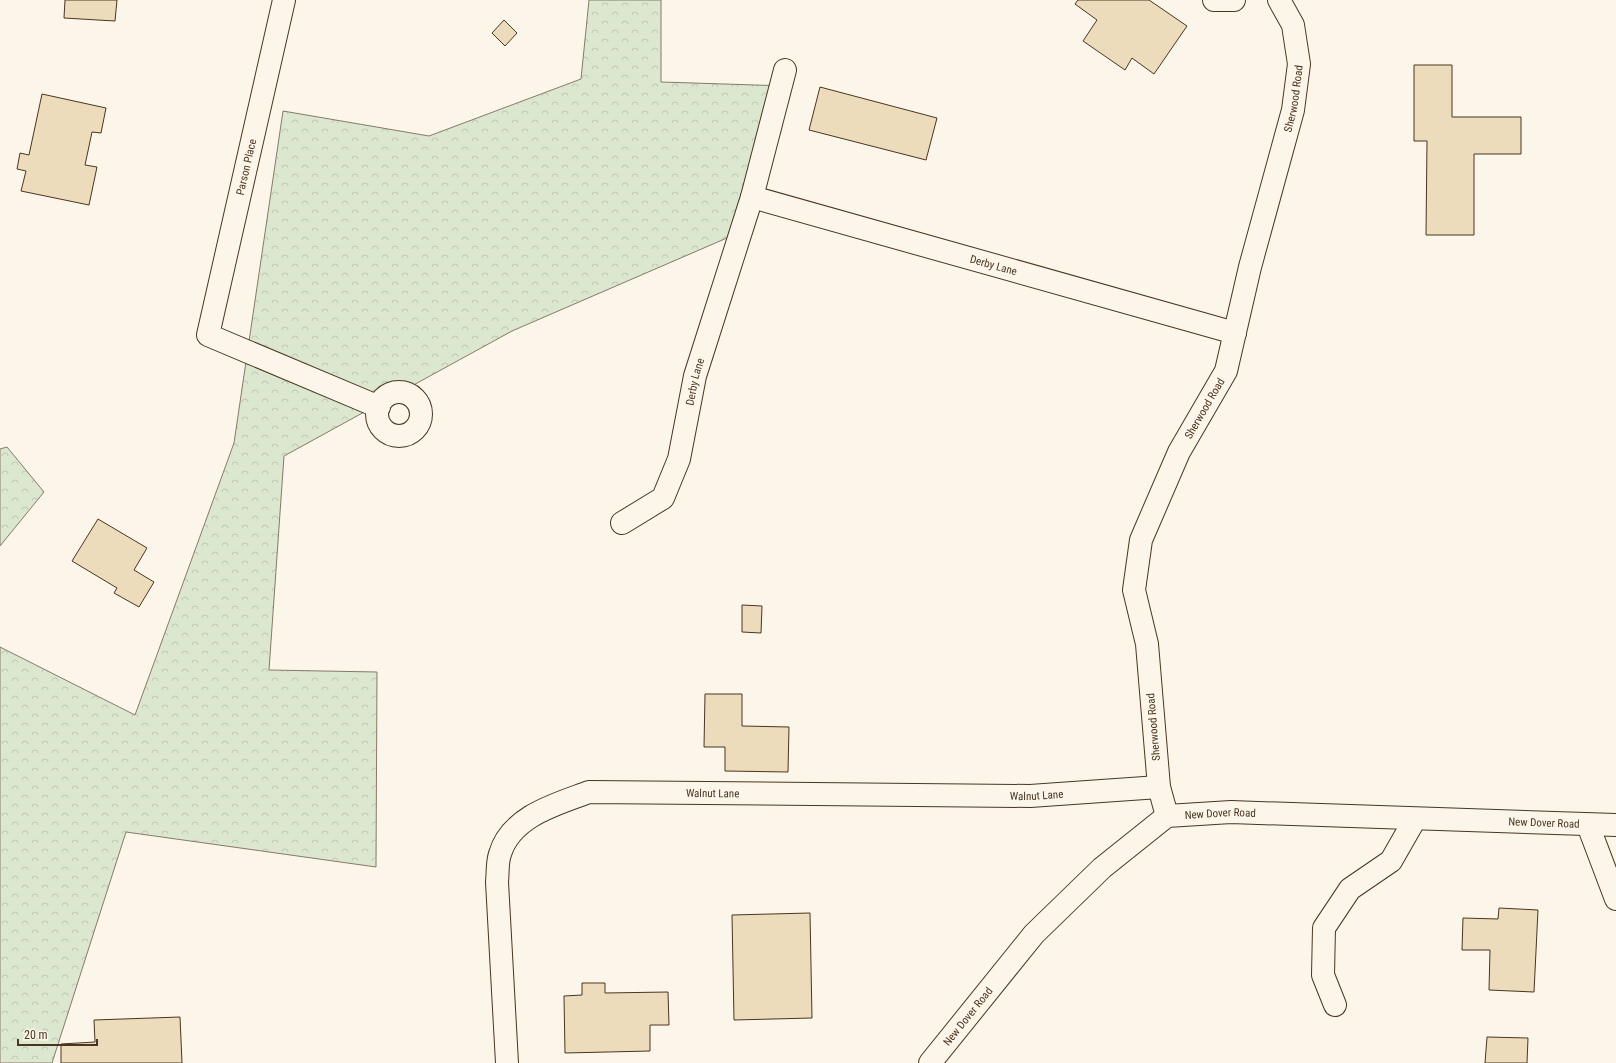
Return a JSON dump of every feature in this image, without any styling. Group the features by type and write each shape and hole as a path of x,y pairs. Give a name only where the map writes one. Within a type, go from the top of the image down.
{"street":[{"name":"Parson Place","path":"284,0 208,335 379,407"},
{"path":"1214,0 1234,0"},
{"name":"Sherwood Road","path":"1167,816 1159,787 1147,644 1134,590 1141,540 1179,452 1226,371 1250,267 1293,110 1299,64 1293,25 1279,0"},
{"name":"Derby Lane","path":"622,523 663,498 680,460 695,376 752,197 785,70"},
{"name":"Derby Lane","path":"752,197 1234,333"},
{"name":"Walnut Lane","path":"507,1063 497,882 500,853 512,831 539,811 589,792 1030,796 1159,787"},
{"name":"New Dover Road","path":"930,1063 1034,934 1102,868 1167,816 1230,812 1616,825"},
{"path":"1335,1005 1323,975 1324,928 1350,889 1391,861 1415,819"},
{"path":"1588,825 1616,899"}],"green space":[{"path":"589,0 661,0 661,82 787,86 750,228 512,331 284,456 269,670 377,672 376,867 126,832 52,1063 0,1063 0,647 135,715 234,443 283,111 429,136 581,79"},
{"path":"7,447 44,492 0,546 0,449"}],"building":[{"path":"65,0 117,0 115,21 64,18"},
{"path":"1078,0 1149,0 1187,26 1154,74 1132,58 1125,70 1083,41 1097,20 1075,4"},
{"path":"504,20 517,33 505,46 492,33"},
{"path":"1414,65 1452,65 1452,117 1521,117 1521,154 1474,154 1474,235 1426,235 1427,141 1414,141"},
{"path":"820,87 937,118 926,160 809,130"},
{"path":"42,94 106,108 101,133 92,132 85,165 97,167 89,205 21,191 26,171 17,169 20,153 29,155"},
{"path":"98,519 147,548 134,570 154,582 139,607 114,593 117,588 72,561"},
{"path":"742,605 762,606 761,633 742,632"},
{"path":"705,694 742,694 742,726 789,727 788,772 725,771 725,747 704,747"},
{"path":"1499,908 1538,910 1534,992 1489,990 1490,950 1462,950 1463,918 1498,919"},
{"path":"810,913 812,1018 734,1020 732,915"},
{"path":"582,983 605,983 605,993 668,992 669,1025 650,1025 650,1051 565,1053 564,996 582,995"},
{"path":"180,1017 182,1063 61,1063 61,1044 95,1042 94,1020"},
{"path":"1487,1037 1528,1038 1527,1063 1485,1063"}]}
